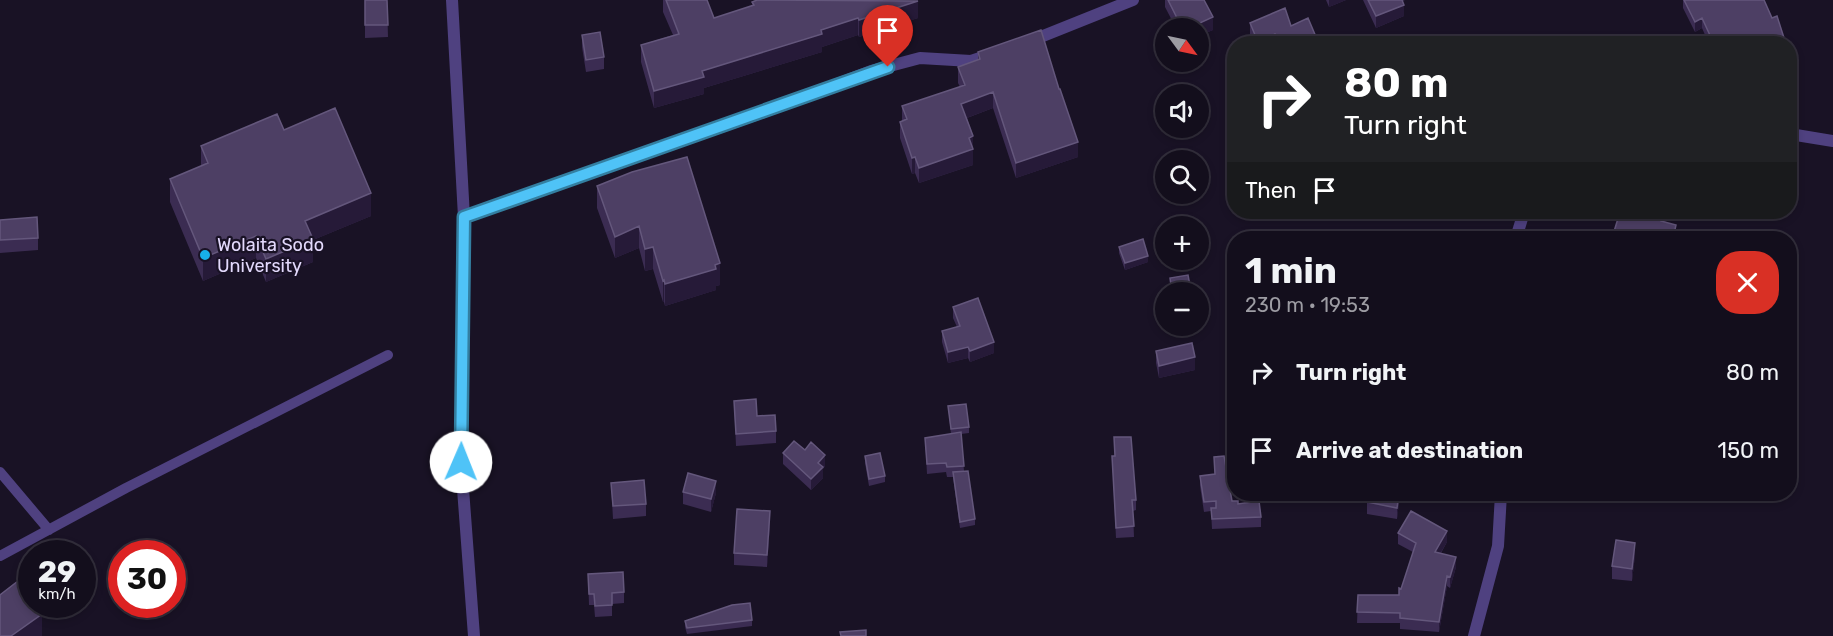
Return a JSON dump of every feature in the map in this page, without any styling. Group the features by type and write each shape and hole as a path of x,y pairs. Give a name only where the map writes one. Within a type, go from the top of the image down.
{"street":[{"path":"452,0 464,217 461,462 474,636"},
{"path":"1019,46 1133,0"},
{"path":"464,217 764,112 871,71 920,58 971,61 1000,52"},
{"path":"1797,135 1833,141"},
{"path":"1474,636 1498,546 1501,501"}],"lane":[{"path":"0,556 126,488 388,355"},
{"path":"0,472 49,530"}],"building":[{"path":"365,0 387,0 388,25 365,25"},
{"path":"666,0 707,0 714,18 754,5 752,2 757,0 918,1 821,30 822,34 702,71 704,77 654,91 641,45 679,34"},
{"path":"1168,0 1204,0 1213,17 1209,19 1177,18"},
{"path":"1368,0 1402,0 1404,5 1376,16"},
{"path":"1684,0 1764,0 1772,18 1777,16 1783,36 1710,36 1702,18 1695,22"},
{"path":"1285,8 1291,26 1308,18 1316,36 1276,36 1275,34 1255,36 1250,23"},
{"path":"1041,30 1078,142 1016,163 993,92 961,104 973,136 969,138 973,149 919,168 915,157 912,158 900,122 907,119 902,106 965,85 958,67 980,59 978,52"},
{"path":"600,32 604,57 586,60 582,35"},
{"path":"335,108 371,193 305,221 313,239 266,259 256,236 203,258 170,179 208,163 201,146 277,114 284,130"},
{"path":"687,157 720,263 715,265 716,269 665,284 653,247 645,249 639,226 615,237 597,186 632,172"},
{"path":"37,217 38,238 0,240 0,220"},
{"path":"1618,219 1662,219 1661,221 1676,225 1675,231 1614,231"},
{"path":"1143,239 1148,256 1125,263 1119,247"},
{"path":"1188,275 1189,282 1171,282 1170,278"},
{"path":"978,298 994,342 970,351 968,347 948,352 942,331 960,326 953,307"},
{"path":"1192,343 1195,357 1159,366 1156,351"},
{"path":"756,399 757,416 775,415 776,431 736,434 734,401"},
{"path":"966,404 969,427 951,429 948,406"},
{"path":"961,432 964,466 947,467 946,463 927,464 925,438"},
{"path":"1114,437 1131,437 1136,500 1132,500 1134,526 1116,528 1112,456 1115,456"},
{"path":"794,441 805,450 811,442 825,455 818,463 823,467 811,479 783,453"},
{"path":"880,453 885,476 869,479 865,456"},
{"path":"1224,456 1227,473 1227,501 1238,501 1238,504 1259,501 1261,517 1212,519 1211,508 1216,508 1216,501 1204,502 1200,476 1215,474 1214,457"},
{"path":"968,471 975,519 960,522 953,472"},
{"path":"688,473 716,481 711,499 683,492"},
{"path":"644,480 646,504 613,506 611,483"},
{"path":"1367,501 1398,501 1397,508"},
{"path":"737,509 770,511 767,555 734,553"},
{"path":"1411,511 1447,531 1435,552 1456,557 1450,577 1447,576 1439,622 1400,618 1400,613 1357,612 1358,595 1399,595 1399,588 1401,589 1416,543 1398,533"},
{"path":"1616,540 1635,543 1632,569 1612,566"},
{"path":"623,572 624,592 612,593 612,605 595,606 594,594 589,594 588,574"},
{"path":"18,581 18,618 36,618 11,636 0,636 0,595"},
{"path":"750,603 752,620 687,628 685,621 732,605"},
{"path":"866,630 866,636 841,636 840,632"}],"place":[{"name":"Wolaita Sodo University","path":"205,255"}],"route":[{"path":"461,462 464,217 764,112 871,71 888,67"}]}
